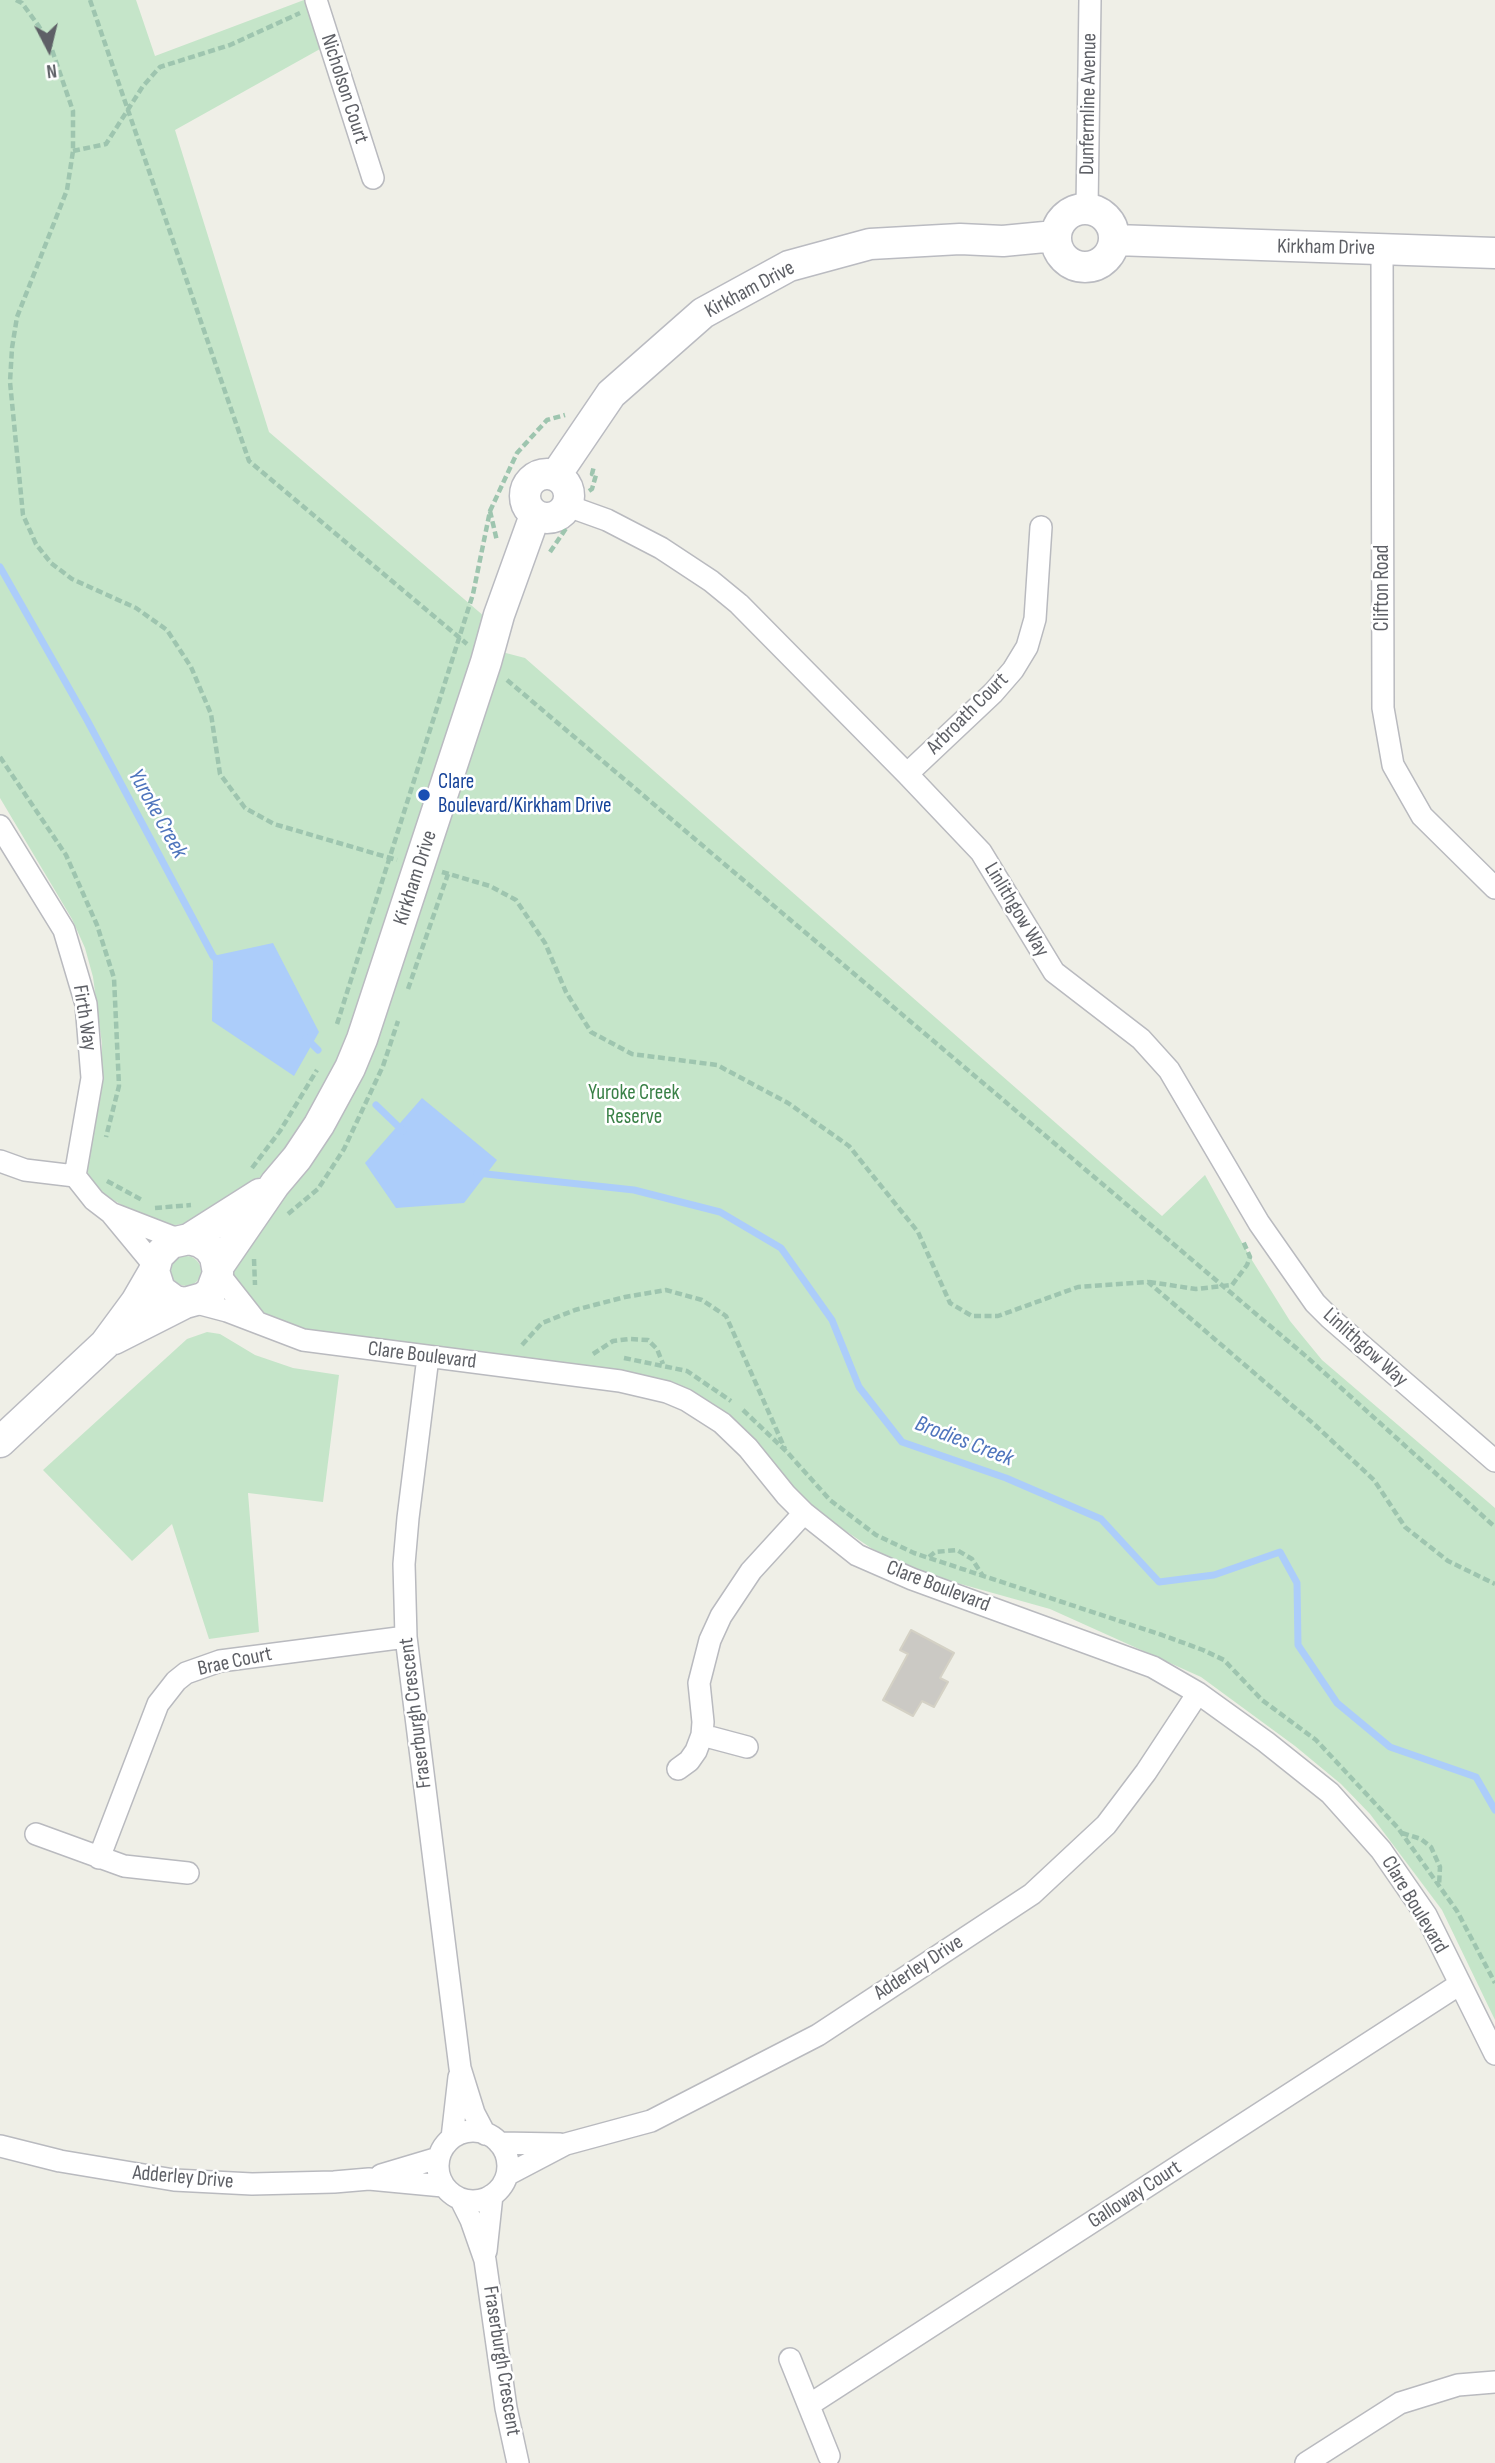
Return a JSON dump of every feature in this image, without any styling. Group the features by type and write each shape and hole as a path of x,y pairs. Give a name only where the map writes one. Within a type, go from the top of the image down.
{"street":[{"name":"Dunfermline Avenue","path":"1087,208 1090,0"},
{"name":"Nicholson Court","path":"317,3 373,178"},
{"path":"1087,208 1104,215 1112,225 1115,240 1108,257 1097,265 1084,268 1067,262 1058,251 1055,236 1063,217 1072,211 1087,208"},
{"name":"Kirkham Drive","path":"556,475 611,394 703,313 789,266 870,244 1055,236"},
{"name":"Kirkham Drive","path":"1115,240 1495,253"},
{"name":"Clifton Road","path":"1382,249 1383,708 1393,765 1422,816 1495,888"},
{"path":"539,475 556,475 568,486 568,506 554,518 546,519 535,515 527,507 526,488 530,481 539,475"},
{"name":"Linlithgow Way","path":"568,506 607,520 650,542 711,581 767,631 907,774 981,852 1054,972 1141,1039 1169,1070 1259,1223 1315,1303 1495,1461"},
{"name":"Kirkham Drive","path":"185,1240 262,1177 297,1158 319,1125 350,1068 380,990 499,615 535,515"},
{"name":"Arbroath Court","path":"907,774 993,693 1013,670 1027,647 1035,619 1041,527"},
{"name":"Firth Way","path":"0,826 64,930 86,1004 92,1078 75,1176"},
{"path":"0,1161 26,1170 75,1176 94,1200 111,1213 154,1268 160,1290 167,1297 189,1303"},
{"name":"Kirkham Drive","path":"218,1270 262,1177"},
{"path":"104,1344 211,1292 218,1270 209,1248 111,1213"},
{"path":"0,1442 104,1344 136,1302 163,1248 185,1240"},
{"name":"Clare Boulevard","path":"218,1270 256,1321"},
{"name":"Clare Boulevard","path":"189,1303 256,1321 303,1340 620,1381 667,1392 686,1400 722,1423 748,1448 770,1478 804,1513 858,1555 912,1579 1153,1667 1198,1693 1266,1742 1339,1803 1381,1850 1426,1915 1495,2054"},
{"name":"Fraserburgh Crescent","path":"428,1357 404,1564 406,1637 460,2068 474,2113 492,2138"},
{"path":"678,1769 689,1761 702,1735 699,1684 706,1652 721,1616 751,1571 804,1513"},
{"name":"Brae Court","path":"99,1858 158,1704 186,1673 220,1661 406,1637"},
{"name":"Adderley Drive","path":"507,2175 566,2144 650,2121 818,2035 1032,1894 1106,1825 1146,1772 1198,1693"},
{"path":"702,1735 747,1747"},
{"path":"36,1834 99,1858 142,1869 188,1873"},
{"name":"Galloway Court","path":"809,2405 1460,1984"},
{"name":"Fraserburgh Crescent","path":"452,2138 460,2068"},
{"path":"474,2131 492,2138 508,2164 504,2183 492,2195 472,2201 461,2200 443,2186 438,2158 441,2150 452,2138 474,2131"},
{"name":"Adderley Drive","path":"492,2138 566,2144"},
{"name":"Adderley Drive","path":"0,2146 60,2161 174,2180 252,2184 369,2179 443,2186"},
{"name":"Adderley Drive","path":"369,2179 438,2158"},
{"name":"Fraserburgh Crescent","path":"485,2260 492,2195"},
{"name":"Fraserburgh Crescent","path":"461,2200 485,2260 506,2409 518,2463"},
{"path":"790,2359 829,2456"},
{"path":"1306,2463 1400,2403 1458,2385 1495,2382"}],"path":[{"path":"16,0 38,25 51,47 73,111 73,151 67,190 17,317 12,348 10,382 23,515 36,544 51,564 72,579 136,608 167,630 191,667 211,714 220,774 245,808 274,824 490,886 516,900 545,943 566,992 591,1032 632,1054 718,1065 788,1103 849,1146 918,1232 950,1303 972,1316 998,1317 1078,1287 1149,1282 1196,1290 1232,1285 1250,1257 1241,1236"},
{"path":"90,0 249,461 1308,1358 1495,1527"},
{"path":"73,151 106,144 143,86 160,67 230,45 317,3"},
{"path":"333,1036 473,594 490,511 517,453 547,420"},
{"path":"592,474 596,475 592,489"},
{"path":"0,757 66,855 97,925 114,978 119,1086 106,1138"},
{"path":"408,991 448,874"},
{"path":"283,1219 318,1189 338,1160 383,1066 400,1016"},
{"path":"262,1177 281,1131 322,1060"},
{"path":"102,1177 142,1200 152,1209 203,1202"},
{"path":"254,1257 256,1289"},
{"path":"1149,1282 1315,1425 1374,1480 1405,1527 1448,1561 1495,1584"},
{"path":"522,1345 542,1323 575,1310 625,1297 666,1290 702,1300 726,1316 787,1452"},
{"path":"593,1354 613,1340 648,1340 657,1349 664,1365"},
{"path":"513,1344 534,1347"},
{"path":"581,1352 602,1355"},
{"path":"623,1357 687,1371 717,1390 749,1415 830,1500 876,1535 914,1553 1172,1639 1224,1660 1262,1700 1316,1740 1401,1832 1457,1911 1495,1983"},
{"path":"928,1558 935,1552 957,1550 972,1559 983,1577"},
{"path":"1401,1832 1421,1839 1431,1847 1440,1867 1439,1886"}],"green space":[{"path":"0,0 136,0 155,56 304,0 320,49 175,130 269,432 485,617 339,1070 282,1154 233,1205 207,1220 176,1225 154,1224 105,1195 93,1184 86,1169 102,1076 102,1044 93,977 85,948 72,919 0,798"},
{"name":"Yuroke Creek Reserve","path":"502,652 525,658 1162,1216 1205,1175 1250,1257 1290,1321 1322,1360 1495,1508 1495,2020 1442,1910 1370,1814 1341,1784 1295,1746 1201,1677 1050,1609 950,1581 899,1562 871,1548 819,1513 728,1416 682,1387 628,1372 304,1331 256,1309 237,1288 231,1271 285,1192"},
{"path":"186,1256 197,1260 201,1271 197,1282 186,1286 175,1282 171,1271 175,1260"},
{"path":"207,1332 220,1334 255,1355 293,1368 339,1375 323,1502 248,1493 259,1632 209,1639 172,1524 132,1561 43,1470 187,1339"}],"water":[{"path":"273,943 319,1032 294,1076 212,1021 213,956"},
{"path":"422,1098 497,1160 464,1203 396,1208 365,1163"}],"building":[{"path":"911,1630 954,1653 940,1678 948,1682 934,1707 922,1701 913,1716 883,1700 908,1654 900,1650"}],"waterway":[{"name":"Yuroke Creek","path":"0,567 218,961"},
{"name":"Yuroke Creek","path":"306,1038 318,1050"},
{"name":"Brodies Creek","path":"376,1105 403,1131"},
{"name":"Brodies Creek","path":"477,1173 634,1190 720,1212 781,1248 832,1320 859,1387 902,1442 1006,1478 1101,1519 1159,1582 1214,1575 1280,1552 1297,1583 1298,1645 1337,1703 1390,1747 1476,1777 1495,1810"}],"place":[{"name":"Clare Boulevard/Kirkham Drive","path":"424,795"}]}
